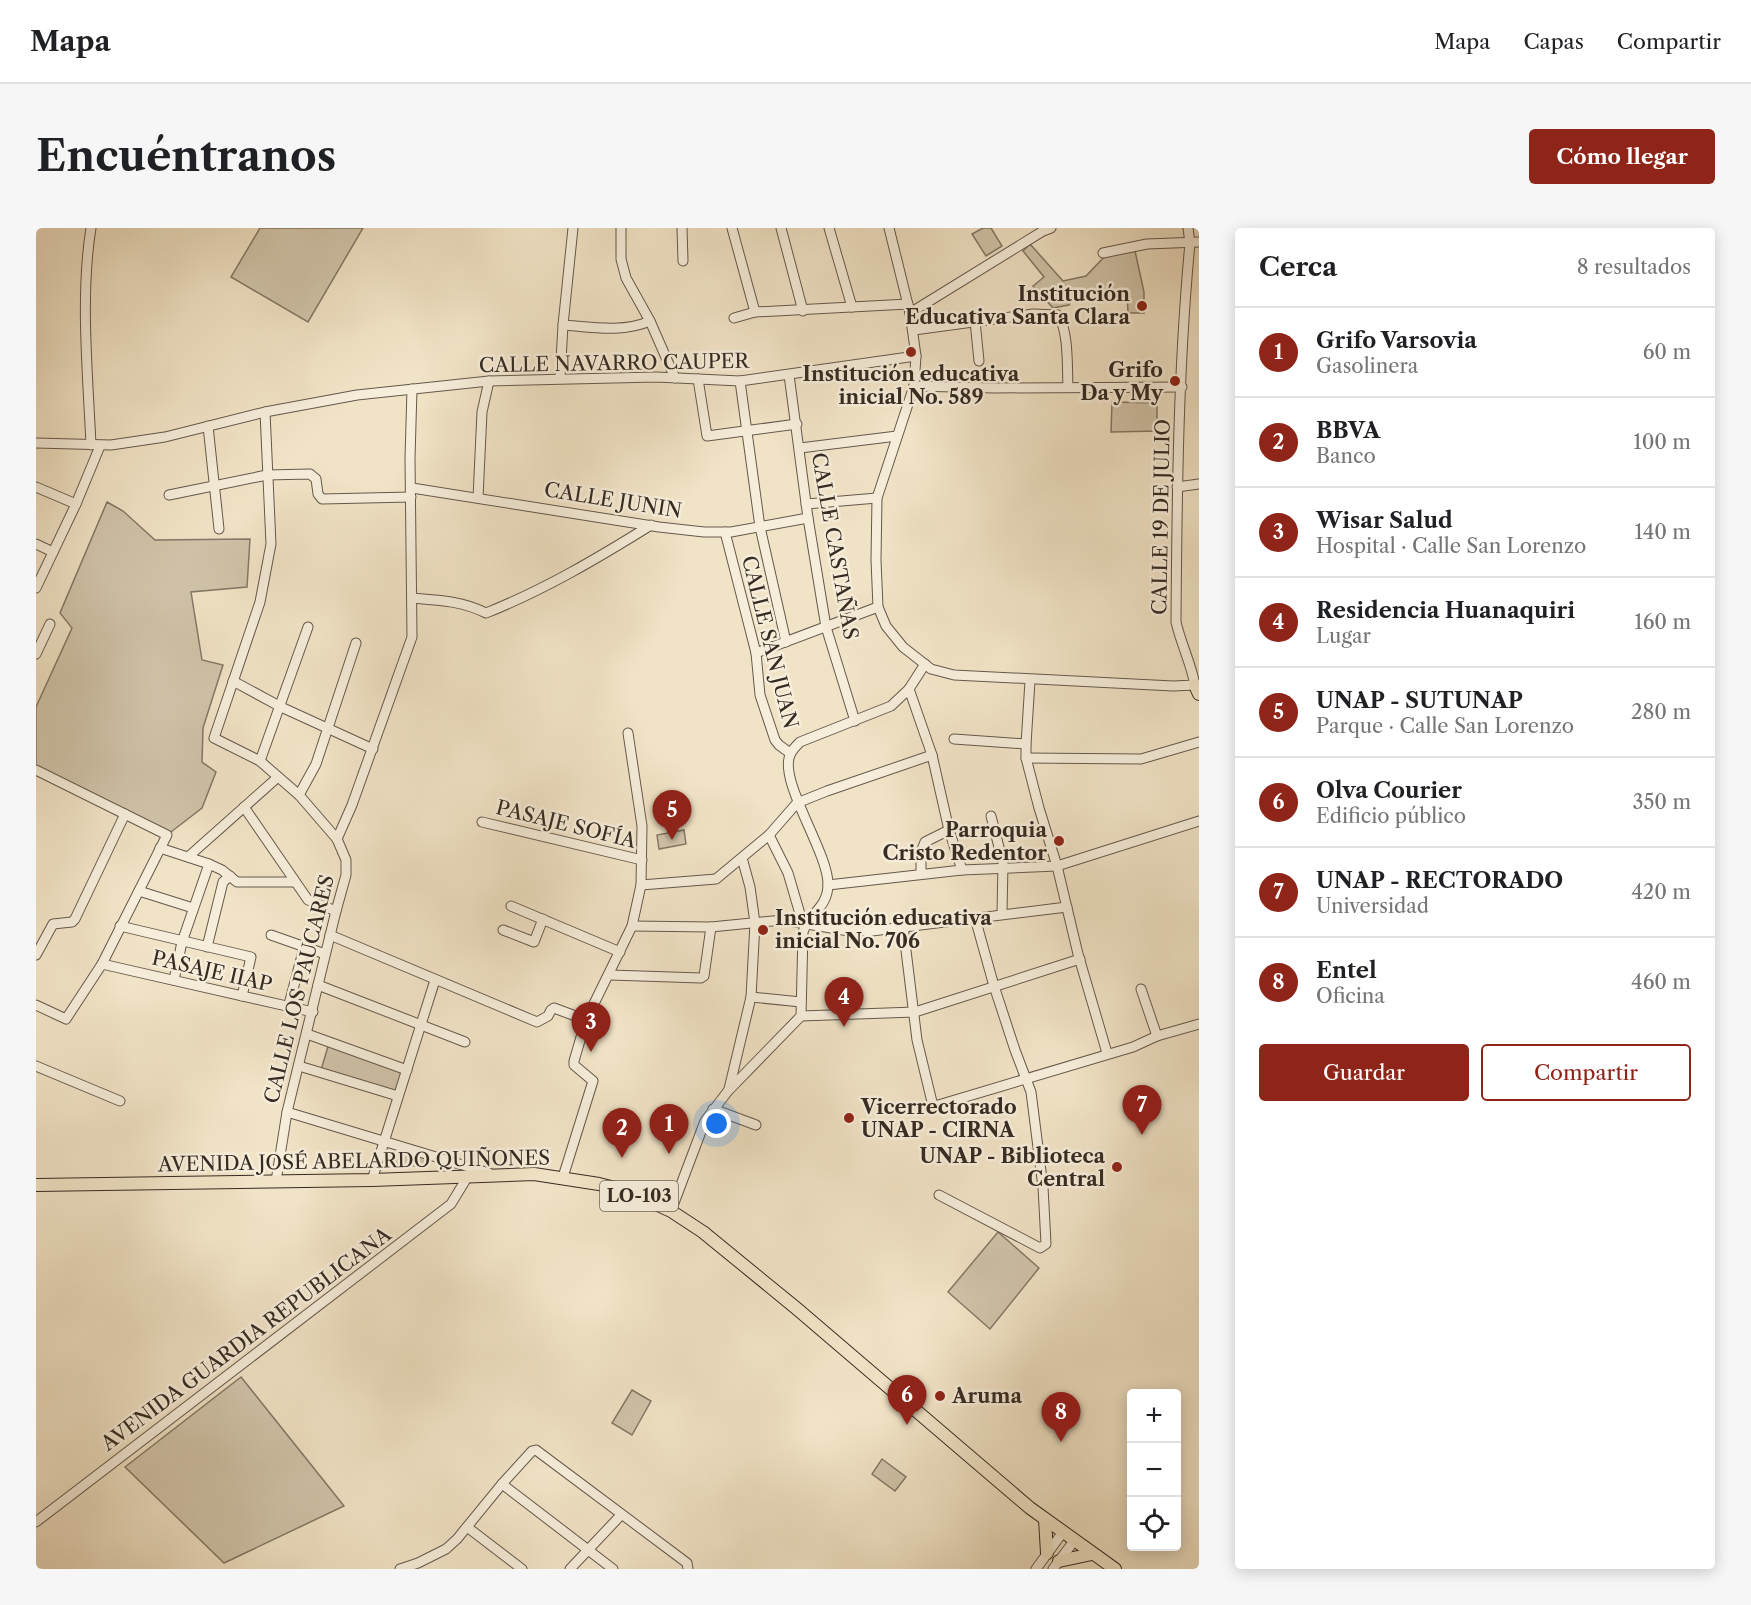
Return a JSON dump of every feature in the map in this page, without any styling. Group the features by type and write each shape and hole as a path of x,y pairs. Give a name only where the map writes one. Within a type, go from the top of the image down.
{"main road":[{"name":"AVENIDA JOSÉ ABELARDO QUIÑONES","path":"36,1185 372,1180 534,1174 563,1177 627,1191 671,1211 703,1232 759,1276 1045,1519 1115,1569"},
{"path":"1045,1519 1047,1553"},
{"path":"1056,1565 1092,1554"}],"street":[{"path":"36,588 76,504 95,445 86,328 88,243 91,228"},
{"path":"560,378 573,228"},
{"path":"621,228 621,259 626,278 645,323 675,378"},
{"path":"682,228 683,261"},
{"path":"732,228 755,312"},
{"path":"781,228 803,311"},
{"path":"830,228 852,307"},
{"path":"734,318 755,312 852,307 909,308 1051,228"},
{"name":"CALLE 19 DE JULIO","path":"1188,228 1195,242 1187,274 1177,487 1176,622 1197,689"},
{"path":"891,229 914,330 916,356 914,386 877,498 878,607 886,626 903,647 939,672 1030,681 1197,689"},
{"path":"1103,253 1147,244 1195,242"},
{"path":"1187,274 1199,276"},
{"path":"914,330 1033,314 1058,315 1062,320 1068,387"},
{"path":"975,321 979,361"},
{"path":"563,324 614,328 645,323"},
{"name":"CALLE NAVARRO CAUPER","path":"36,442 95,445 165,437 265,412 357,395 489,381 560,378 675,378 740,381 916,356"},
{"name":"CALLE CASTAÑAS","path":"789,375 808,518 826,627 855,721"},
{"path":"698,379 707,436 797,424"},
{"path":"478,498 482,412 489,381"},
{"path":"740,381 760,527 786,642"},
{"path":"914,386 1182,387"},
{"path":"265,412 271,544 260,602 214,738 260,761 300,795 337,839 373,748 412,637 410,458 412,389"},
{"path":"208,426 219,529"},
{"path":"800,448 897,436"},
{"name":"CALLE JUNIN","path":"267,475 310,474 316,479 318,494 322,499 412,492 478,498 704,532 725,532 808,518"},
{"path":"169,495 267,475"},
{"path":"1177,487 1199,484"},
{"path":"36,487 76,504"},
{"path":"806,504 877,498"},
{"path":"412,598 453,601 486,613 518,600 617,547 651,525"},
{"name":"CALLE SAN JUAN","path":"725,532 756,653 760,695 772,734 779,745 790,753"},
{"path":"36,543 53,552"},
{"path":"756,653 878,607"},
{"path":"36,652 50,624"},
{"path":"260,761 308,627"},
{"path":"300,795 316,764 356,643"},
{"path":"801,1016 803,932 806,922 823,905 828,885 821,852 797,803 788,763 790,753 800,742 891,706 909,689 925,664"},
{"path":"233,681 281,707 373,748"},
{"path":"1030,681 1026,758 1107,1053"},
{"path":"909,689 932,755 949,830 962,870"},
{"path":"563,1177 593,1081 573,1063 586,1020 632,926 641,885 642,826 628,733"},
{"path":"954,739 1026,744"},
{"path":"1026,758 1141,759 1199,742"},
{"path":"641,885 716,879 769,835 797,803 932,755"},
{"path":"36,770 167,835 102,964 66,1019 36,1005"},
{"path":"188,857 278,777"},
{"path":"244,807 308,900 336,911"},
{"path":"36,955 53,924 72,922 75,919 125,814"},
{"path":"991,816 1003,868 1002,914"},
{"path":"828,885 921,873 1057,866 1199,821"},
{"name":"PASAJE SOFÍA","path":"482,822 642,860"},
{"path":"921,873 921,852 925,842 949,830"},
{"path":"769,835 788,873 800,914 806,922"},
{"name":"CALLE LOS PAUCARES","path":"276,1181 287,1113 346,876 346,860 337,839"},
{"path":"160,848 209,864 237,882 296,882"},
{"path":"728,1091 752,997 755,923 750,887 742,858"},
{"path":"174,980 182,942 209,864"},
{"path":"207,947 224,882 230,876"},
{"path":"139,891 193,908"},
{"path":"510,906 620,952"},
{"path":"632,926 711,927 783,920 806,922 849,931 872,931 1067,907"},
{"path":"939,1196 1040,1248 1047,1244 1043,1188 1031,1092 994,986 975,918"},
{"path":"503,930 534,942 543,920"},
{"path":"120,926 251,957 242,996"},
{"path":"903,926 917,1040 932,1102 937,1106 1133,1047 1157,1036 1199,1024"},
{"path":"610,975 701,978 704,976 711,927"},
{"path":"271,935 325,954"},
{"path":"330,935 537,1022 544,1020 554,1008 586,1020"},
{"path":"288,1008 304,948"},
{"path":"671,1211 696,1141 713,1109 801,1016 915,1012 1080,959"},
{"name":"PASAJE IIAP","path":"102,964 313,1012"},
{"path":"372,1180 435,980"},
{"path":"318,985 465,1042"},
{"path":"1141,989 1157,1036"},
{"path":"752,997 801,1002"},
{"path":"307,1034 406,1070"},
{"path":"36,1066 120,1101"},
{"path":"299,1066 399,1096"},
{"path":"713,1109 756,1125"},
{"path":"287,1113 497,1175"},
{"name":"AVENIDA GUARDIA REPUBLICANA","path":"36,1522 451,1204 468,1176"},
{"path":"400,1569 446,1549 532,1451 538,1451 687,1563 688,1569"},
{"path":"502,1484 613,1569"},
{"path":"570,1569 621,1515"},
{"path":"467,1527 522,1569"},
{"path":"1036,1569 1063,1532"},
{"path":"1056,1565 1074,1541"}],"shaded area":[{"path":"260,228 363,228 308,322 231,277"},
{"path":"983,228 991,228 1002,246 986,256 972,234"},
{"path":"1030,244 1063,281 1086,276 1108,253 1135,251 1144,292 1144,313 1128,313 1127,293 1104,294 1098,299 1091,300 1089,293 1077,290 1069,305 1053,308 1033,286 1044,277 1023,251"},
{"path":"1112,402 1157,403 1157,431 1111,432"},
{"path":"107,502 123,511 155,540 250,539 247,587 191,592 202,660 223,665 203,728 202,762 216,772 202,808 167,835 36,774 36,707 72,628 60,613"},
{"path":"684,830 686,844 659,849 657,835"},
{"path":"329,1043 404,1071 396,1095 321,1070"},
{"path":"387,1152 425,1157 424,1167 383,1162"},
{"path":"998,1232 1039,1268 990,1329 948,1292"},
{"path":"241,1377 344,1506 224,1563 125,1467"},
{"path":"632,1390 651,1401 632,1435 612,1423"},
{"path":"882,1459 906,1477 895,1491 872,1474"}],"place":[{"name":"Institución Educativa Santa Clara","path":"1142,306"},
{"name":"Institución educativa inicial No. 589","path":"911,352"},
{"name":"Grifo Da y My","path":"1175,381"},
{"name":"UNAP - SUTUNAP","path":"672,840"},
{"name":"Parroquia Cristo Redentor","path":"1059,841"},
{"name":"Institución educativa inicial No. 706","path":"763,930"},
{"name":"Residencia Huanaquiri","path":"844,1027"},
{"name":"Wisar Salud","path":"591,1052"},
{"name":"Vicerrectorado UNAP - CIRNA","path":"849,1118"},
{"name":"UNAP - RECTORADO","path":"1142,1135"},
{"name":"Grifo Varsovia","path":"669,1154"},
{"name":"BBVA","path":"622,1158"},
{"name":"UNAP - Biblioteca Central","path":"1117,1167"},
{"name":"Aruma","path":"940,1396"},
{"name":"Olva Courier","path":"907,1425"},
{"name":"Entel","path":"1061,1442"}]}
